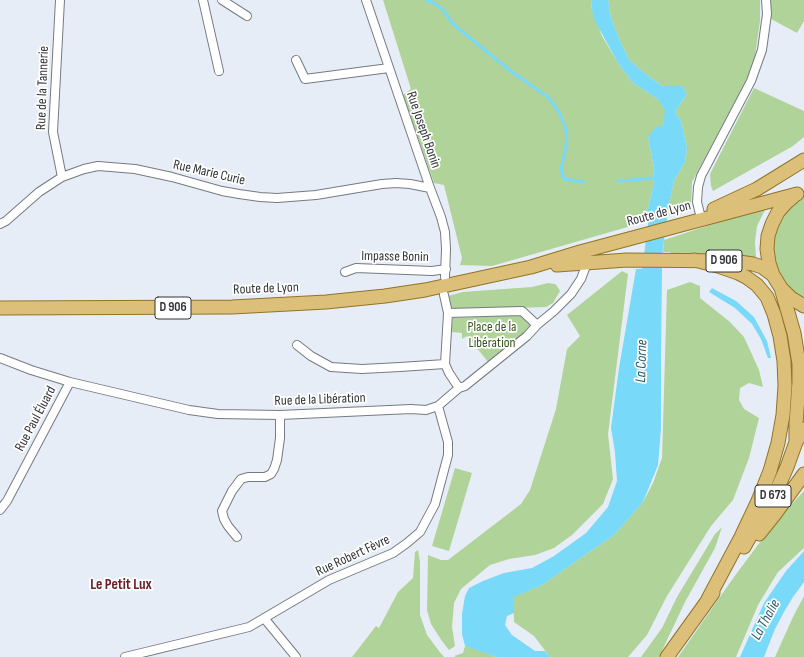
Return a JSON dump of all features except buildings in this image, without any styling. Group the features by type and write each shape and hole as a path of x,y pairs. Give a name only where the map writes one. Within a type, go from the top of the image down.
{"main road":[{"path":"584,257 599,242 700,214 721,206 757,189 804,160"},
{"path":"800,192 786,202 778,212 768,236 767,250 773,275 781,288 791,298 804,306"},
{"name":"Route de Lyon","path":"0,308 232,307 326,302 385,296 425,290 584,257 626,240 800,192"},
{"name":"Route de Lyon","path":"584,257 627,260 732,261 762,267 773,275"},
{"path":"694,260 738,273 757,285 767,297 774,314 780,336 784,361 783,415 778,443 770,471 743,532 708,599"},
{"name":"D 673","path":"781,288 794,333 799,364 796,442"},
{"name":"D 673","path":"667,657 744,547 778,485 787,467 796,442 804,429"},
{"path":"744,547 755,539 765,527 804,474"}],"street":[{"name":"Rue de la Tannerie","path":"60,0 53,132 62,177"},
{"path":"203,0 219,71"},
{"path":"222,0 247,16"},
{"name":"Rue Joseph Bonin","path":"366,0 441,217 445,232 445,273"},
{"path":"700,214 697,202 698,187 701,176 751,81 762,50 766,0"},
{"path":"296,60 305,79 389,68"},
{"name":"Rue Marie Curie","path":"0,224 6,221 39,192 62,177 84,169 98,166 136,169 239,194 260,197 277,198 316,195 396,183 430,188"},
{"name":"Rue de la Libération","path":"0,358 31,370 70,382 189,410 218,414 280,415 411,409 426,410 438,406 460,388 465,386 527,336 537,325 554,311 571,294 581,279 584,257"},
{"name":"Impasse Bonin","path":"345,272 356,268 432,271 445,273"},
{"path":"444,295 448,313 445,364 449,373 460,388"},
{"path":"448,313 522,311 537,325"},
{"path":"297,345 311,356 332,367 377,368 445,364"},
{"name":"Rue Paul Éluard","path":"0,510 7,501 70,382"},
{"name":"Rue Robert Fèvre","path":"125,657 249,627 329,580 393,553 407,543 420,532 435,504 448,455 448,442 438,406"},
{"path":"238,537 228,526 222,511 232,491 241,479 271,474 277,460 280,438 280,415"},
{"path":"264,618 296,657"}],"green space":[{"path":"383,0 591,0 592,10 602,36 618,63 633,83 658,99 666,110 663,125 648,137 654,168 653,187 645,222 492,266 460,265 462,258 444,185 434,183 403,95 411,89"},
{"path":"608,0 760,0 760,21 755,56 745,83 692,182 691,204 666,217 674,181 685,162 687,148 681,121 675,112 687,94 682,86 662,86 630,61 611,18"},
{"path":"771,0 804,0 804,21 797,33 771,19"},
{"path":"754,88 804,111 804,137 793,146 713,191 710,174"},
{"path":"804,197 804,300 788,290 775,268 771,245 781,217 792,204"},
{"path":"767,206 757,226 755,242 756,258 742,256 672,254 670,252 663,252 664,240 722,221 732,215"},
{"path":"622,271 628,274 608,434 613,479 603,504 572,535 554,548 535,555 509,559 490,565 461,589 454,603 452,627 455,646 449,650 431,624 427,610 428,555 441,560 448,560 521,504 530,490 556,409 567,349 580,336 567,315"},
{"path":"690,282 700,286 700,298 730,322 744,337 759,370 763,387 749,383 740,388 739,400 744,409 759,418 749,458 733,500 711,526 667,596 647,635 628,657 550,657 534,636 514,622 513,597 542,585 614,535 643,502 653,483 662,458 667,290"},
{"path":"548,283 555,284 560,291 553,303 546,307 451,310 448,296 463,292 532,287"},
{"name":"Place de la Libération","path":"523,315 531,324 530,330 489,363 467,336 462,339 462,333 451,332 453,318"},
{"path":"455,468 472,473 449,551 432,546"},
{"path":"804,491 804,548 778,572 758,605 736,657 678,657 734,577 775,522"},
{"path":"722,527 715,548 685,602 659,657 641,657 662,628 677,597 715,534"},
{"path":"418,550 420,562 420,615 427,635 444,657 352,657 376,626 379,628 398,592 413,578 415,552"},
{"path":"804,596 804,657 775,657 793,617"},
{"path":"465,646 497,657 454,656 463,653"}],"water":[{"path":"591,0 608,0 611,18 630,61 662,86 682,86 687,94 675,112 681,121 687,148 685,162 674,181 666,217 645,222 653,187 654,168 648,137 656,127 663,125 665,110 658,99 633,83 618,63 595,21"},
{"path":"662,268 661,429 658,465 643,502 614,535 542,585 514,597 514,613 507,616 505,625 512,635 535,651 545,651 550,657 497,657 465,646 462,634 462,614 465,596 469,588 504,573 532,568 554,556 586,533 608,507 617,481 615,452 611,428 619,368 636,269"},
{"path":"712,288 736,301 754,317 767,341 771,358 768,358 761,339 752,324 735,308 709,292"},
{"name":"La Thalie","path":"804,551 804,582 784,612 775,629 764,657 740,657 764,603 786,571"}],"waterway":[{"path":"426,0 434,3 442,9 454,25 512,72 548,97 559,112 567,134 561,170 564,179 584,182"},
{"path":"618,181 656,178"},
{"name":"La Corne","path":"648,293 661,195"}],"district":[{"name":"Le Petit Lux","path":"121,585"}]}
